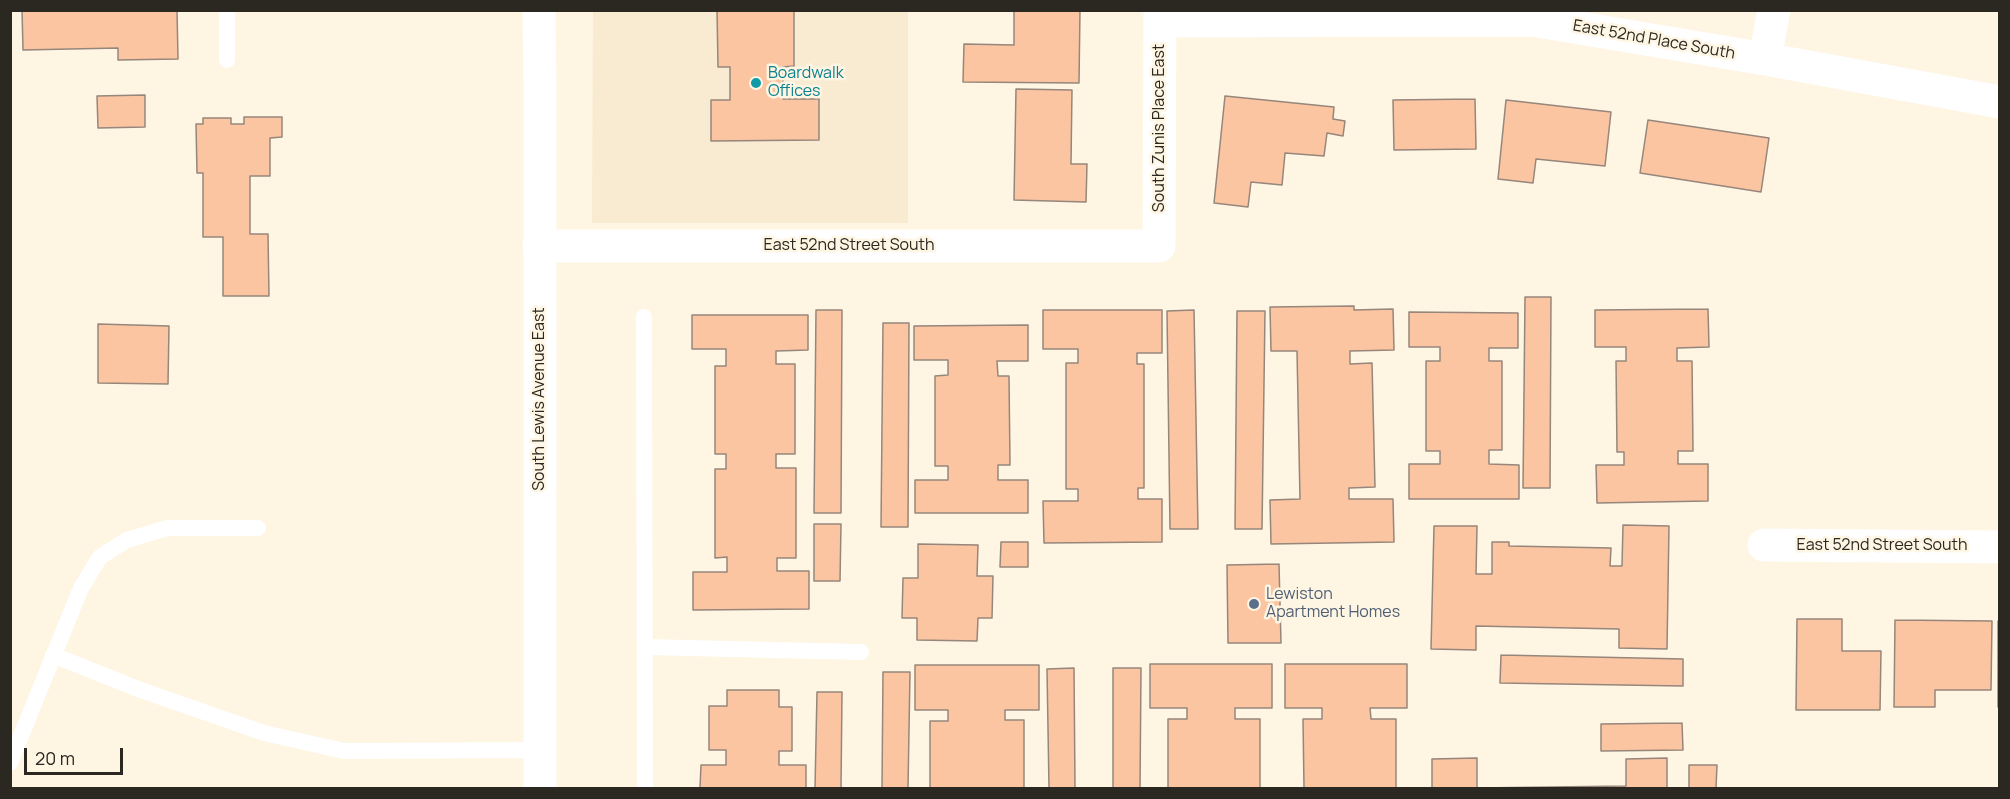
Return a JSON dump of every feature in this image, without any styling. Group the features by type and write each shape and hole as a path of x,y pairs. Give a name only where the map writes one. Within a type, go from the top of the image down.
{"street":[{"name":"South Lewis Avenue East","path":"538,10 540,81 540,789"},
{"path":"1765,59 1774,10"},
{"name":"East 52nd Place South","path":"1160,16 1532,20 2000,102"},
{"name":"South Zunis Place East","path":"1160,16 1160,246"},
{"name":"East 52nd Street South","path":"539,246 1160,246"},
{"name":"East 52nd Street South","path":"1764,545 2000,547"}],"lane":[{"path":"227,10 227,60"},
{"path":"644,317 645,789"},
{"path":"10,762 81,588 100,557 127,540 167,528 258,528"},
{"path":"645,647 861,652"},
{"path":"53,655 138,689 264,733 344,751 540,750"}],"shaded area":[{"path":"593,11 908,11 908,223 592,223"}],"building":[{"path":"22,10 177,10 178,59 118,60 118,48 23,50"},
{"name":"Boardwalk Offices","path":"717,10 794,10 794,66 783,67 783,99 819,99 819,140 711,141 711,100 730,100 730,67 718,67"},
{"path":"1014,10 1080,10 1079,83 963,82 964,44 1014,45"},
{"path":"1016,89 1072,90 1071,164 1087,164 1086,202 1014,200"},
{"path":"145,95 145,127 98,128 97,96"},
{"path":"1225,96 1334,107 1333,119 1345,121 1343,136 1327,133 1324,156 1285,153 1282,185 1251,182 1248,207 1214,203"},
{"path":"1475,99 1476,149 1394,150 1393,100"},
{"path":"1506,100 1611,112 1605,166 1536,159 1533,183 1498,179"},
{"path":"244,117 282,117 282,137 270,138 270,176 250,176 250,234 268,234 269,296 223,296 223,237 203,237 203,173 197,173 196,124 203,124 203,118 231,118 231,124 244,124"},
{"path":"1648,120 1769,138 1761,192 1640,173"},
{"path":"1525,297 1551,297 1550,488 1523,488"},
{"path":"1354,306 1354,310 1393,309 1394,350 1350,351 1350,364 1372,363 1375,487 1349,488 1349,499 1393,499 1394,542 1271,544 1270,500 1300,499 1297,351 1271,351 1270,307"},
{"path":"1708,309 1709,347 1677,348 1677,361 1692,361 1693,451 1678,451 1678,464 1708,464 1708,501 1597,503 1596,465 1624,465 1624,452 1617,452 1616,361 1626,361 1626,347 1595,347 1595,310"},
{"path":"816,310 842,310 841,513 814,513"},
{"path":"1043,310 1162,310 1162,353 1137,353 1137,364 1144,364 1144,488 1138,488 1138,499 1162,499 1162,542 1044,543 1043,501 1078,501 1078,489 1066,489 1066,363 1078,363 1078,349 1043,349"},
{"path":"1194,310 1198,529 1170,529 1167,311"},
{"path":"1237,311 1265,311 1262,529 1235,529"},
{"path":"1409,312 1518,313 1518,348 1489,348 1489,361 1502,361 1502,450 1489,450 1489,464 1519,465 1519,499 1409,499 1409,464 1440,464 1440,451 1426,451 1426,361 1440,361 1440,347 1409,347"},
{"path":"692,315 808,315 808,350 776,351 776,364 795,364 795,454 776,454 776,468 796,468 796,558 777,558 777,571 809,571 809,609 693,610 693,572 727,572 727,557 715,558 715,469 726,469 726,454 715,454 715,366 726,366 726,349 692,349"},
{"path":"883,323 909,323 908,527 881,527"},
{"path":"98,324 169,326 168,384 98,383"},
{"path":"1028,325 1028,361 997,361 998,376 1009,376 1010,465 998,465 998,480 1028,480 1028,513 915,513 915,480 948,480 948,466 935,466 935,376 948,375 948,360 914,360 914,326"},
{"path":"814,524 841,524 840,581 814,581"},
{"path":"1623,525 1669,526 1667,649 1619,648 1619,629 1476,626 1476,650 1431,649 1434,526 1477,526 1476,574 1492,574 1492,542 1509,542 1509,546 1611,548 1610,566 1622,566"},
{"path":"1001,542 1028,542 1028,567 1000,567"},
{"path":"918,544 978,545 977,576 993,576 992,618 978,618 977,641 917,640 917,618 902,618 903,578 918,578"},
{"name":"Lewiston Apartment Homes","path":"1279,564 1281,643 1228,643 1227,565"},
{"path":"1797,619 1842,619 1842,651 1881,651 1880,710 1796,710"},
{"path":"1895,620 1992,621 1991,690 1935,690 1935,707 1894,707"},
{"path":"1998,621 2000,621 2000,707 1998,707"},
{"path":"1501,655 1683,659 1683,686 1500,683"},
{"path":"1150,664 1272,664 1272,708 1235,708 1235,719 1260,719 1260,788 1168,788 1168,719 1187,719 1187,708 1150,708"},
{"path":"1285,664 1407,664 1407,708 1370,708 1371,719 1396,719 1396,788 1304,788 1303,719 1322,719 1322,708 1285,708"},
{"path":"915,665 1039,665 1039,710 1005,710 1005,720 1024,720 1024,788 930,788 930,721 948,721 948,710 915,710"},
{"path":"1074,668 1075,788 1049,788 1047,669"},
{"path":"1113,668 1141,668 1140,788 1113,788"},
{"path":"883,672 910,672 908,788 882,788"},
{"path":"727,690 779,690 779,707 792,707 792,751 779,751 779,765 806,765 806,788 700,788 701,765 726,765 726,750 709,750 709,706 727,706"},
{"path":"817,692 842,692 841,788 815,788"},
{"path":"1682,723 1683,750 1601,751 1601,724"},
{"path":"1477,758 1477,788 1432,788 1432,759"},
{"path":"1667,758 1667,788 1477,788 1626,786 1626,759"},
{"path":"1689,765 1717,765 1716,788 1689,788"}],"place":[{"name":"Boardwalk Offices","path":"756,83"},
{"name":"Lewiston Apartment Homes","path":"1254,604"}]}
